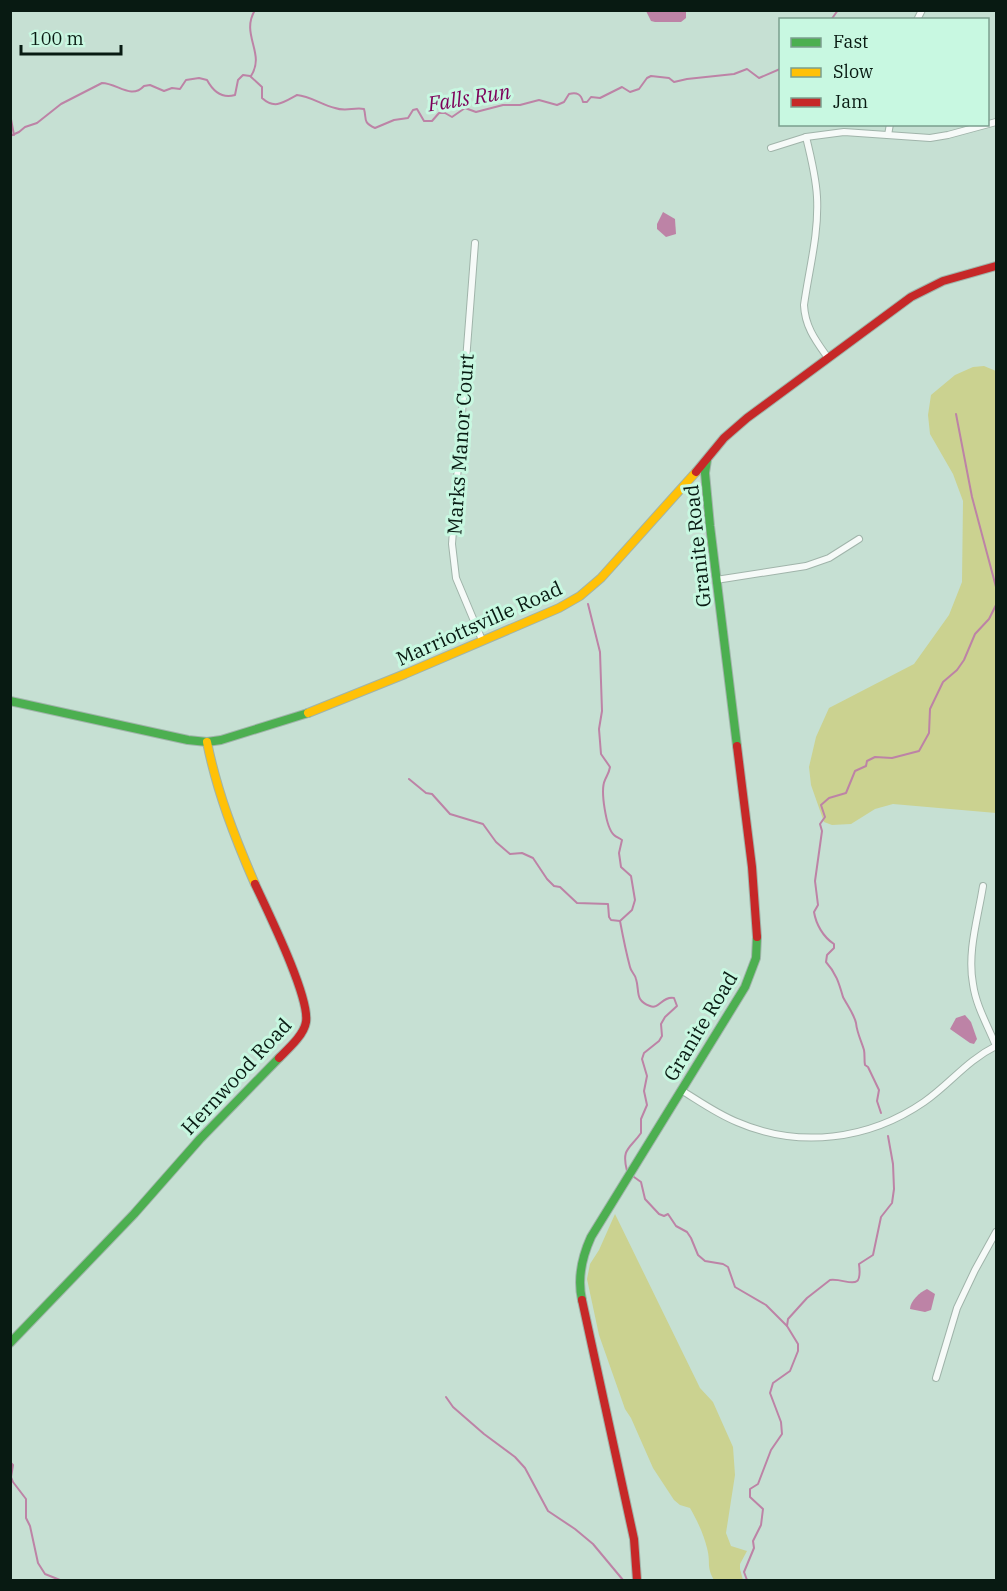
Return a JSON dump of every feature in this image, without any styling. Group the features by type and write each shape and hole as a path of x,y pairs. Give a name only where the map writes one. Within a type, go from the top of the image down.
{"street":[{"path":"888,135 890,126"},
{"path":"771,148 806,137 844,132 930,138 981,126"},
{"path":"806,137 815,177 818,211 816,240 804,305 805,316 813,337 828,358"},
{"name":"Marks Manor Court","path":"475,243 452,544 456,578 482,640"},
{"name":"Marriottsville Road","path":"10,701 207,742 265,728 316,710 566,605 588,590 616,562 731,432 896,307 920,292 951,278 996,266"},
{"name":"Granite Road","path":"637,1581 634,1539 584,1311 579,1275 584,1252 591,1237 745,987 756,958 757,944 748,829 716,580 705,473 707,460"},
{"path":"716,580 806,566 829,558 859,539"},
{"name":"Hernwood Road","path":"10,1343 134,1214 200,1139 280,1057 306,1022 304,1004 291,966 229,819 207,742"},
{"path":"681,1090 721,1114 756,1129 793,1137 838,1136 875,1128 909,1112 940,1090 966,1064 996,1046 978,1005 972,978 972,949 983,886"},
{"path":"936,1378 957,1308 996,1232"}],"green space":[{"path":"984,366 996,371 996,813 893,804 875,809 851,824 832,825 824,822 811,785 809,767 816,737 829,708 914,664 949,615 962,582 963,501 953,474 930,434 928,415 931,395 955,375 973,367"},
{"path":"615,1214 700,1388 713,1402 733,1447 735,1475 726,1533 731,1546 747,1551 740,1564 743,1580 714,1580 710,1571 706,1543 698,1523 690,1508 674,1500 653,1468 625,1409 599,1335 587,1279 590,1264"}],"shaded area":[{"path":"646,11 686,11 686,18 681,22 655,22 651,21"},
{"path":"663,212 675,219 676,234 666,237 657,229"},
{"path":"965,1015 971,1022 977,1039 974,1044 950,1029 956,1018"},
{"path":"927,1289 935,1294 931,1310 925,1312 910,1309 916,1297"}],"waterway":[{"path":"251,76 256,60 250,28 255,10"},
{"name":"Falls Run","path":"832,18 838,10"},
{"name":"Falls Run","path":"10,136 37,123 61,104 102,83 129,91 150,85 164,91 172,88 180,89 186,80 199,78 207,80 218,93 230,96 235,95 238,80 243,75 250,76 262,87 262,98 271,104 280,104 297,95 339,109 364,109 367,122 375,128 394,120 408,118 413,110 417,109 424,121 432,121 439,113 452,117 465,108 476,112 503,105 520,105 539,100 557,105 564,102 572,93 578,94 583,102 587,102 591,97 600,98 622,87 630,92 639,89 651,76 669,78 674,82 734,74 747,69 759,78 779,69"},
{"path":"10,114 14,135"},
{"path":"956,414 972,497 996,587"},
{"path":"588,604 600,652 601,754 610,767 603,792 605,809 611,831 622,840 619,853 621,867 631,876 635,900 632,910 620,921 626,950 636,979 638,995 642,1001 653,1007 666,999 674,998 677,1006 661,1024 662,1036 659,1041 644,1053 642,1059 647,1076 644,1091 647,1105 641,1119 641,1133 626,1153 627,1171"},
{"path":"881,1113 877,1101 879,1090 865,1065 864,1050 855,1020 843,997 835,974 826,962 827,955 834,948 834,944 821,930 814,912 818,905 815,881 822,831 820,824 825,817 821,805 829,798 846,793 855,771 866,766 867,761 875,757 892,758 919,751 929,733 930,709 943,682 957,670 964,660 975,634 989,619 996,605"},
{"path":"409,779 426,793 432,794 450,814 483,824 496,842 510,854 522,853 533,858 547,879 554,886 560,887 577,903 608,904 611,920 620,921"},
{"path":"747,1580 744,1572 754,1548 753,1541 761,1525 763,1509 750,1497 750,1489 758,1484 771,1450 782,1434 781,1422 770,1393 773,1383 790,1371 798,1351 798,1344 787,1326 788,1319 807,1298 830,1280 856,1282 859,1279 859,1264 873,1255 881,1217 892,1203 894,1189 893,1164 888,1136"},
{"path":"634,1177 641,1182 645,1199 659,1214 664,1216 668,1214 676,1226 687,1232 698,1255 705,1261 728,1267 735,1287 766,1305 787,1326"},
{"path":"446,1397 453,1407 484,1434 515,1457 525,1468 548,1511 593,1544 623,1580"},
{"path":"10,1462 13,1465 11,1477 13,1482 26,1499 26,1518 30,1526 38,1563 45,1574 60,1580"}],"traffic: fast":[{"path":"707,460 705,473 710,526 737,746"},
{"path":"10,701 188,740 207,742 221,740 308,713"},
{"path":"582,1300 581,1268 591,1237 745,987 756,958 757,937"},
{"path":"10,1343 134,1214 200,1139 279,1058"}],"traffic: slow":[{"path":"308,713 559,608 580,596 601,578 696,472"},
{"path":"207,742 227,814 255,884"}],"traffic: jam":[{"path":"696,472 724,438 747,418 911,297 943,281 996,266"},
{"path":"737,746 752,867 757,937"},
{"path":"255,884 295,974 305,1010 305,1027 295,1042 279,1058"},
{"path":"582,1300 634,1539 637,1580"}]}
